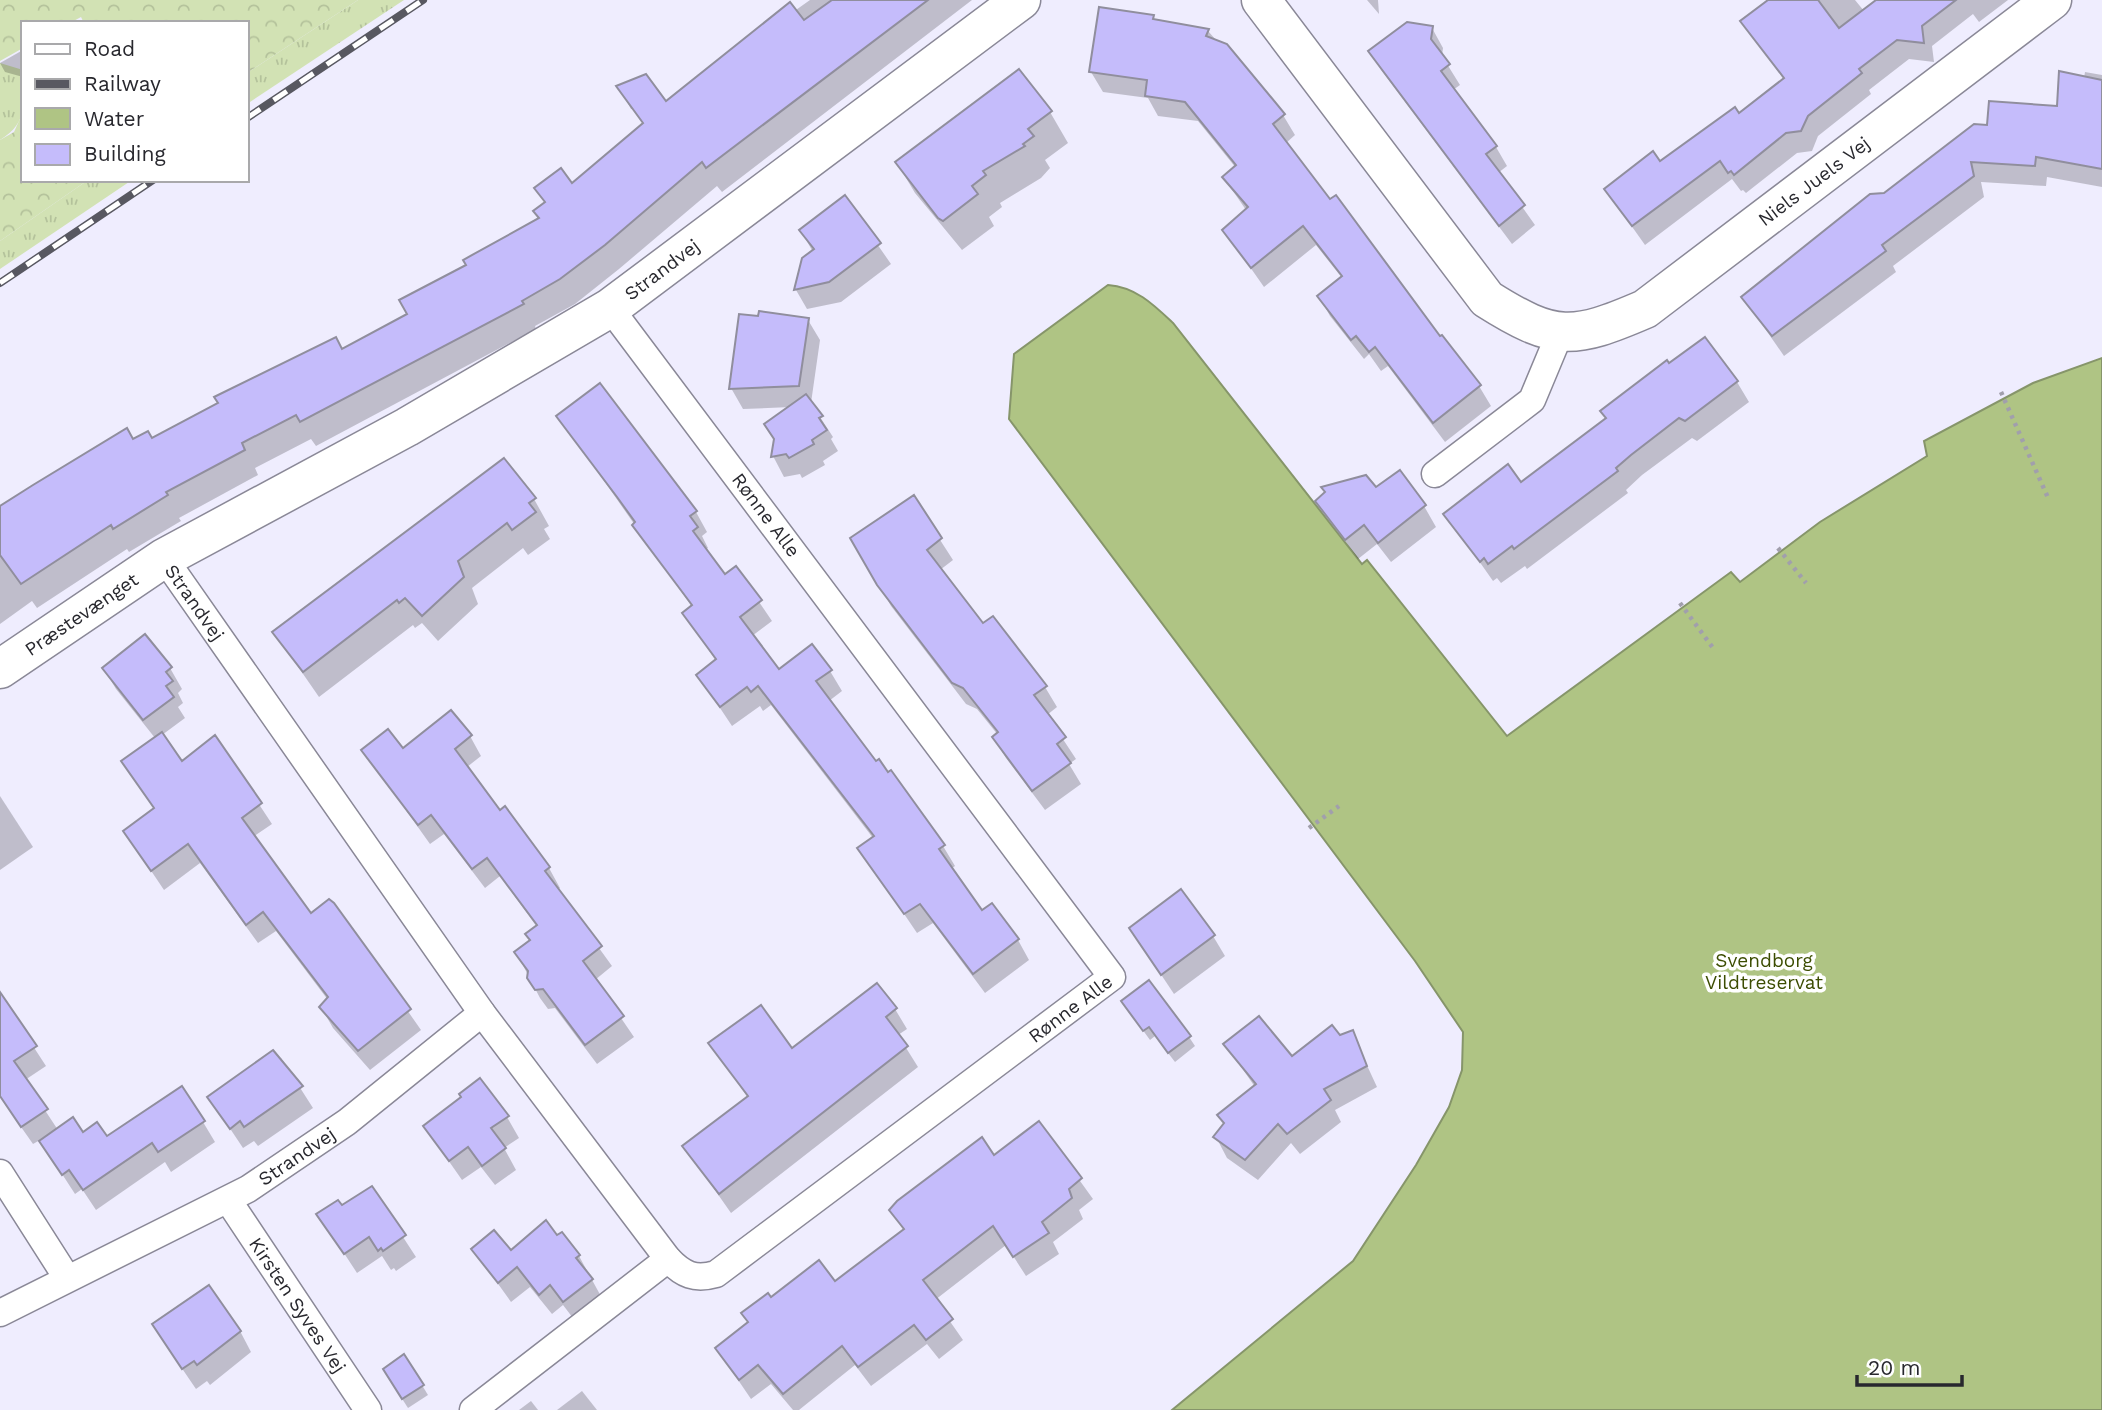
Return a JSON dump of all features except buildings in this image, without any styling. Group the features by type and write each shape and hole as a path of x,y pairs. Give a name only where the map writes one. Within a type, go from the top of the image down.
{"street":[{"name":"Strandvej","path":"0,1313 228,1200 347,1122 482,1013 163,558 418,420 610,308 1021,0"},
{"name":"Niels Juels Vej","path":"1261,0 1487,299 1524,323 1560,333 1599,329 1645,309 2052,0"},
{"name":"Rønne Alle","path":"482,1013 668,1259 687,1275 696,1278 716,1274 1112,977 610,308"},
{"path":"1435,474 1532,400 1560,333"},
{"name":"Præstevænget","path":"0,669 163,558"},
{"path":"0,1173 67,1278"},
{"name":"Kirsten Syves Vej","path":"228,1200 369,1410"},
{"path":"473,1410 668,1259"}],"path":[{"path":"2001,392 2049,500"},
{"path":"1778,548 1805,583"},
{"path":"1680,603 1713,648"},
{"path":"1309,828 1339,806"}],"green space":[{"path":"0,0 358,0 248,72 248,21 83,21 81,17 74,21 21,21 21,49 0,61"},
{"path":"358,0 404,0 248,103 248,72"},
{"path":"0,63 21,69 21,115 16,126 0,140"},
{"path":"21,116 21,182 85,182 0,241 0,140 14,132"},
{"path":"85,182 129,182 0,269 0,241"}],"water":[{"name":"Svendborg Vildtreservat","path":"1108,285 1136,293 1173,323 1362,564 1367,560 1507,736 1731,572 1740,582 1820,522 1927,456 1924,441 2033,383 2102,358 2102,1410 1172,1410 1353,1261 1416,1165 1449,1107 1462,1070 1463,1032 1415,961 1009,419 1014,354"}],"railway":[{"path":"248,117 423,0"},
{"path":"0,283 150,182"}]}
